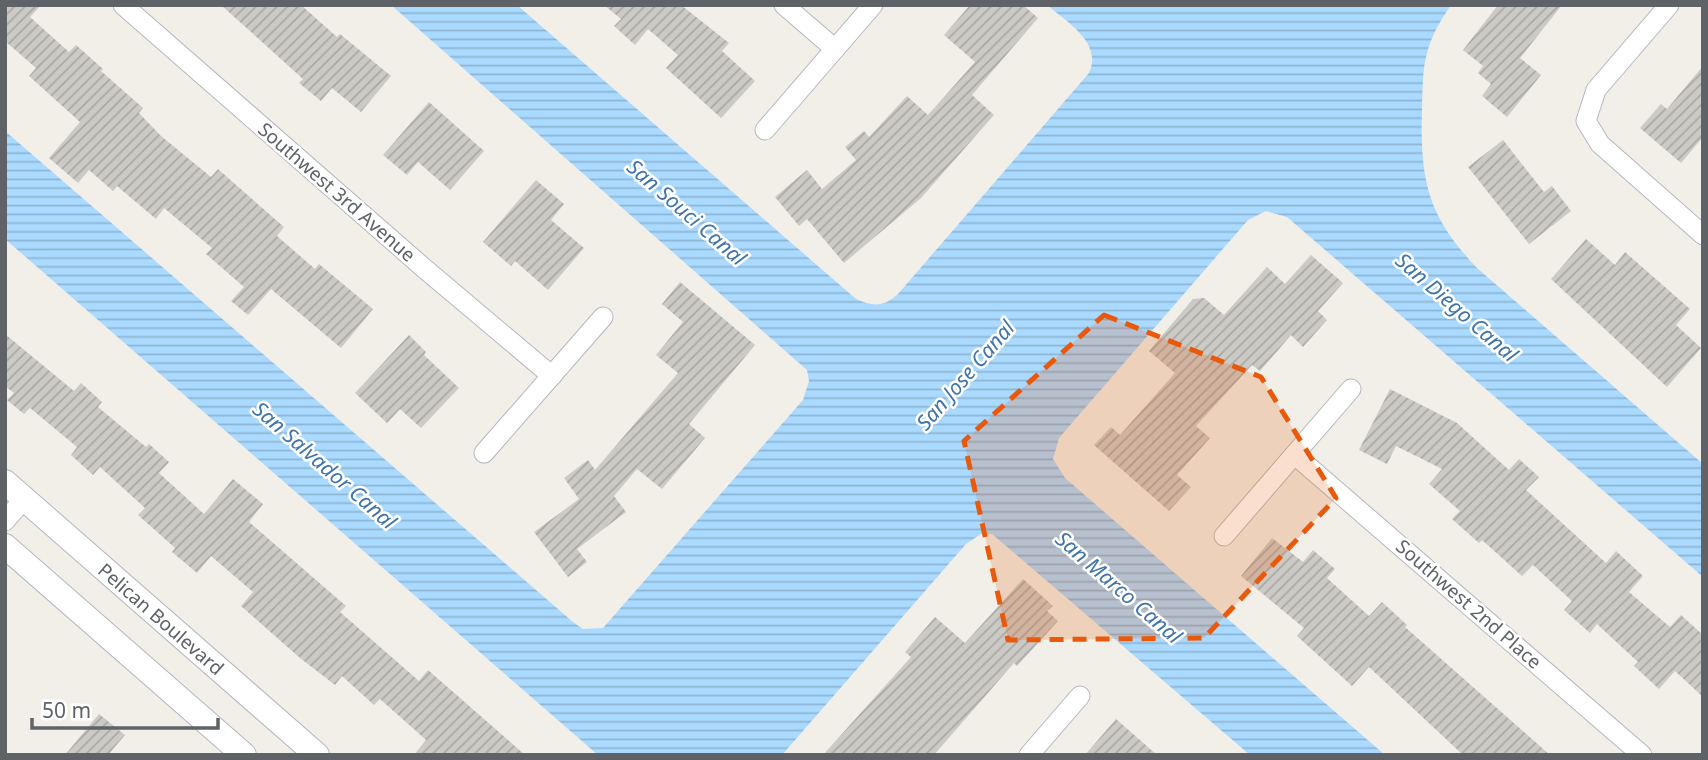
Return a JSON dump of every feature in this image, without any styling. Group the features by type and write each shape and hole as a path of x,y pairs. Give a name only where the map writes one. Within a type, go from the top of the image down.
{"street":[{"name":"Southwest 3rd Avenue","path":"123,5 425,269 552,376"},
{"path":"784,5 835,49"},
{"path":"765,130 873,5"},
{"path":"1669,5 1596,90 1586,121 1600,144 1703,235"},
{"path":"484,453 603,317"},
{"path":"1224,536 1350,389"},
{"name":"Southwest 2nd Place","path":"1295,455 1642,755"},
{"name":"Pelican Boulevard","path":"5,482 317,755"},
{"path":"5,521 24,499"},
{"path":"5,546 244,755"},
{"path":"1029,755 1080,696"}],"highlighted area":[{"path":"1104,315 1261,377 1336,498 1204,638 1008,640 964,441"}],"water":[{"path":"391,5 517,5 856,299 878,304 898,294 1089,73 1092,62 1087,43 1073,26 1047,5 1451,5 1430,44 1423,80 1423,158 1430,197 1447,232 1477,268 1703,464 1703,577 1287,217 1266,211 1248,220 1059,438 1053,459 1065,478 1385,755 1250,755 992,534 981,534 966,544 782,755 598,755 5,239 5,131 573,622 583,629 603,628 803,400 809,381 807,370"}],"building":[{"path":"5,5 41,5 30,17 69,52 76,45 143,108 139,113 161,136 211,177 218,169 284,227 277,236 315,269 319,264 373,309 341,348 271,289 248,315 231,301 244,287 206,254 212,248 164,208 156,219 117,186 113,191 89,170 78,183 49,158 80,122 29,76 36,68 5,41"},
{"path":"221,5 301,5 337,37 340,34 391,76 361,112 332,88 321,101 299,83 303,79"},
{"path":"604,5 681,5 729,43 722,51 755,81 721,118 666,68 678,55 648,29 635,45 614,26 621,19"},
{"path":"970,5 1023,5 1038,18 972,95 994,115 921,198 844,263 807,219 799,226 775,197 807,170 822,189 856,160 845,147 864,131 869,137 907,96 928,115 975,62 944,35"},
{"path":"1498,5 1562,5 1520,58 1541,75 1507,117 1482,96 1491,84 1478,73 1483,66 1463,50"},
{"path":"1703,66 1703,137 1681,163 1640,128 1661,104 1667,109"},
{"path":"429,102 484,151 450,190 418,162 407,175 383,155"},
{"path":"1503,140 1544,192 1552,186 1571,211 1529,244 1468,167"},
{"path":"536,180 564,204 551,220 584,248 548,290 515,261 511,266 483,242"},
{"path":"1586,239 1615,265 1625,252 1690,309 1676,325 1701,348 1667,387 1551,279"},
{"path":"1311,255 1343,283 1318,311 1327,320 1303,347 1291,335 1260,371 1252,365 1196,426 1210,438 1177,475 1191,487 1169,511 1094,445 1111,427 1120,435 1175,373 1149,351 1193,299 1204,298 1224,315 1267,267 1285,284"},
{"path":"680,282 755,345 689,424 705,438 662,489 637,469 614,496 626,512 577,549 587,562 568,577 534,532 579,499 564,478 588,460 595,470 678,373 656,355 683,322 662,304"},
{"path":"5,334 74,391 81,383 102,402 98,407 146,447 149,444 169,462 159,473 204,514 233,479 263,504 249,522 346,606 340,612 419,681 428,670 525,755 414,755 426,740 380,699 374,705 342,676 335,685 300,658 241,606 253,592 211,556 197,573 172,552 175,548 138,515 145,508 100,467 93,475 71,455 77,447 30,408 24,414 7,400 14,393 5,386"},
{"path":"409,335 426,352 424,355 459,388 421,428 400,409 387,423 355,393"},
{"path":"1390,389 1457,423 1509,470 1519,459 1539,477 1526,490 1606,563 1616,551 1643,576 1629,592 1670,627 1681,615 1703,635 1703,697 1675,671 1659,689 1634,666 1638,662 1597,624 1590,633 1564,610 1572,601 1533,565 1522,576 1482,540 1479,543 1452,519 1460,511 1429,484 1442,469 1396,446 1387,464 1359,450"},
{"path":"1272,538 1303,562 1313,550 1335,569 1327,578 1369,616 1382,602 1407,625 1405,627 1550,755 1463,755 1369,667 1352,686 1297,636 1304,628 1241,576"},
{"path":"1023,579 1053,606 1047,611 1058,621 1017,666 1014,663 934,755 823,755 911,657 905,652 935,617 965,643"},
{"path":"99,714 125,735 108,755 65,755"},
{"path":"1116,719 1157,755 1085,755"}],"water label":[{"name":"San Souci Canal","path":"687,212"},
{"name":"San Diego Canal","path":"1457,307"},
{"name":"San Jose Canal","path":"965,375"},
{"name":"San Salvador Canal","path":"325,465"},
{"name":"San Marco Canal","path":"1119,587"}]}
